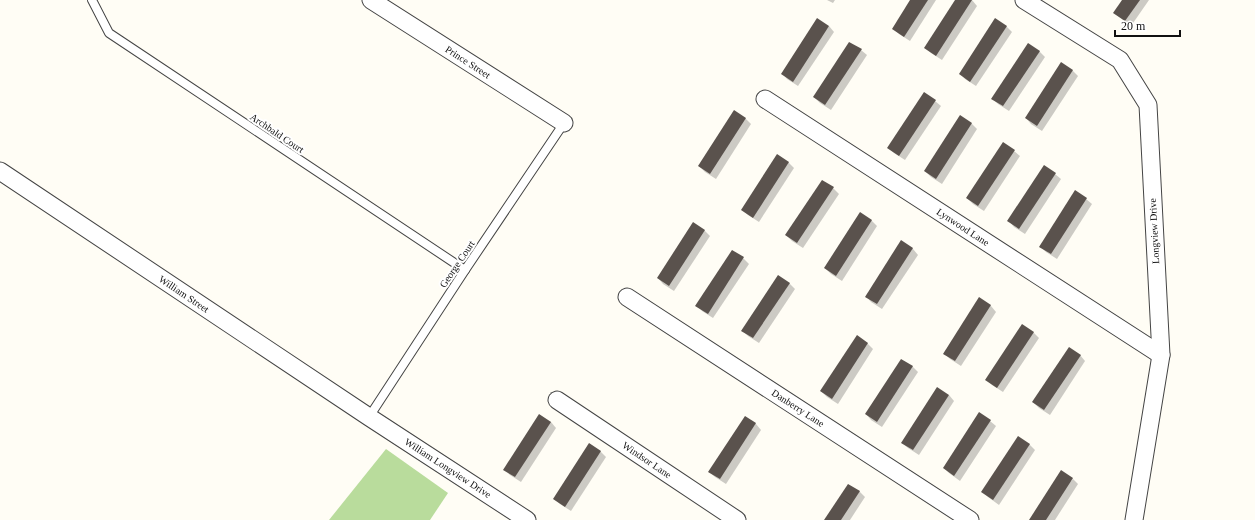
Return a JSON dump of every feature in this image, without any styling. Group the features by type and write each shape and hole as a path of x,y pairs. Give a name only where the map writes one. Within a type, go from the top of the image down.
{"street":[{"name":"Prince Street","path":"371,0 564,123"},
{"name":"Longview Drive","path":"1024,0 1120,60 1148,105 1161,355 1134,520"},
{"name":"Lynwood Lane","path":"765,99 1161,355"},
{"name":"William Street","path":"0,171 369,416"},
{"name":"Danberry Lane","path":"627,297 970,520"},
{"name":"Windsor Lane","path":"557,400 737,520"},
{"name":"William Longview Drive","path":"369,416 527,520"}],"lane":[{"name":"Archbald Court","path":"92,0 109,33 465,270"},
{"name":"George Court","path":"369,416 564,123"}],"green space":[{"path":"386,449 448,493 430,520 329,520"}],"building":[{"path":"910,0 928,0 904,37 892,29"},
{"path":"955,0 972,0 936,56 924,48"},
{"path":"1122,0 1140,0 1125,21 1113,13"},
{"path":"817,18 829,26 793,82 781,74"},
{"path":"995,18 1007,26 970,82 959,74"},
{"path":"849,42 862,49 825,105 813,97"},
{"path":"1028,43 1040,51 1003,106 991,99"},
{"path":"1061,62 1073,70 1037,126 1025,118"},
{"path":"924,92 936,100 899,156 887,148"},
{"path":"734,110 746,118 710,174 698,166"},
{"path":"960,115 972,123 936,179 924,171"},
{"path":"1003,142 1015,150 978,206 966,198"},
{"path":"777,154 789,162 753,218 741,210"},
{"path":"1044,165 1056,173 1019,229 1007,221"},
{"path":"822,180 834,187 797,243 785,235"},
{"path":"1075,190 1087,198 1051,254 1039,247"},
{"path":"860,212 872,220 836,276 824,268"},
{"path":"693,222 705,230 669,286 657,278"},
{"path":"901,240 913,248 877,304 865,297"},
{"path":"732,250 744,257 708,314 695,306"},
{"path":"778,275 790,283 753,338 741,331"},
{"path":"979,297 991,305 955,361 943,354"},
{"path":"1022,324 1034,332 997,388 985,380"},
{"path":"857,335 868,343 832,399 820,391"},
{"path":"1069,347 1081,355 1044,410 1032,402"},
{"path":"901,359 913,366 877,422 865,414"},
{"path":"937,387 949,395 913,450 901,443"},
{"path":"979,412 991,420 954,476 943,468"},
{"path":"539,414 551,422 515,477 503,470"},
{"path":"745,416 756,423 720,479 708,472"},
{"path":"1018,436 1030,444 993,500 981,492"},
{"path":"589,443 601,451 565,507 553,499"},
{"path":"1061,470 1073,478 1046,520 1029,520"},
{"path":"848,484 860,491 841,520 824,520"}]}
